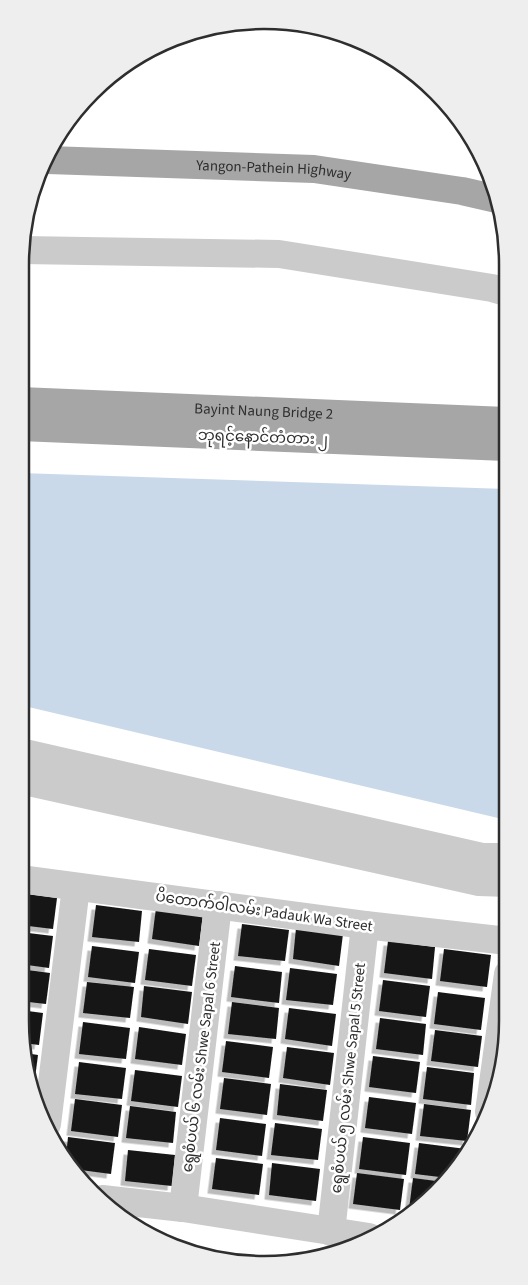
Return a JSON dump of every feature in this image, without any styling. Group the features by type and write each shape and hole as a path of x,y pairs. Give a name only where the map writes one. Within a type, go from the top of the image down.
{"main road":[{"name":"Yangon-Pathein Highway","path":"53,160 314,169 462,191 489,197"},
{"name":"Bayint Naung Bridge 2","path":"29,401 499,421"},
{"name":"ဘုရင့်နောင်တံတား ၂","path":"29,427 499,447"}],"street":[{"path":"29,250 279,254 499,290"},
{"path":"29,754 482,857 499,857"},
{"path":"29,782 480,882 499,883"},
{"name":"ပိတောက်ဝါလမ်း Padauk Wa Street","path":"29,880 365,925 499,940"},
{"path":"48,1114 76,886"},
{"name":"ရွေစံပယ် ၆ လမ်း Shwe Sapal 6 Street","path":"183,1208 218,905"},
{"name":"ရွေစံပယ် ၅ လမ်း Shwe Sapal 5 Street","path":"331,1232 365,925"},
{"path":"494,1071 499,1037"},
{"path":"111,1200 183,1208 361,1235"}],"water":[{"path":"29,473 499,489 498,818 29,707"}],"building":[{"path":"29,894 57,898 53,929 29,926"},
{"path":"96,905 142,911 139,942 92,937"},
{"path":"156,908 203,914 199,946 152,939"},
{"path":"242,924 289,930 285,961 238,956"},
{"path":"296,928 343,934 339,966 293,959"},
{"path":"29,933 53,936 49,968 29,965"},
{"path":"388,941 435,947 432,979 384,973"},
{"path":"92,946 139,952 135,983 88,977"},
{"path":"149,949 196,955 192,986 145,980"},
{"path":"444,949 491,955 487,987 440,981"},
{"path":"235,966 282,972 279,1003 231,997"},
{"path":"290,968 337,974 333,1005 286,1000"},
{"path":"29,970 50,973 46,1004 29,1002"},
{"path":"383,980 430,986 426,1017 379,1011"},
{"path":"87,982 134,987 130,1018 83,1013"},
{"path":"144,986 192,992 188,1024 141,1017"},
{"path":"438,992 485,998 481,1030 434,1024"},
{"path":"232,1002 279,1008 276,1039 228,1034"},
{"path":"289,1008 336,1014 332,1046 285,1039"},
{"path":"29,1011 43,1013 39,1045 30,1044"},
{"path":"380,1018 426,1024 423,1055 376,1049"},
{"path":"83,1022 130,1028 126,1059 79,1054"},
{"path":"139,1027 186,1034 182,1065 135,1059"},
{"path":"435,1030 482,1036 478,1067 431,1061"},
{"path":"226,1041 273,1047 269,1078 222,1072"},
{"path":"287,1047 334,1053 330,1085 283,1078"},
{"path":"31,1054 38,1055 35,1076"},
{"path":"373,1056 420,1062 416,1093 369,1087"},
{"path":"79,1062 126,1068 122,1099 75,1094"},
{"path":"427,1067 474,1073 471,1105 423,1099"},
{"path":"135,1070 182,1076 178,1107 131,1101"},
{"path":"224,1078 271,1084 267,1115 220,1109"},
{"path":"280,1084 327,1090 323,1121 277,1115"},
{"path":"369,1097 416,1103 412,1134 365,1128"},
{"path":"75,1099 122,1105 118,1137 71,1131"},
{"path":"424,1104 471,1110 467,1141 420,1136"},
{"path":"130,1106 176,1112 173,1143 126,1138"},
{"path":"220,1118 266,1124 262,1156 216,1150"},
{"path":"275,1123 322,1129 318,1160 271,1155"},
{"path":"68,1137 115,1143 111,1174 82,1170 67,1150"},
{"path":"363,1137 410,1143 406,1175 359,1169"},
{"path":"419,1143 462,1149 440,1177 415,1174"},
{"path":"128,1150 175,1155 172,1186 125,1181"},
{"path":"216,1158 263,1164 259,1195 212,1189"},
{"path":"272,1163 320,1169 316,1201 269,1195"},
{"path":"357,1173 404,1179 400,1210 353,1204"},
{"path":"413,1178 436,1181 419,1198 409,1206"}]}
